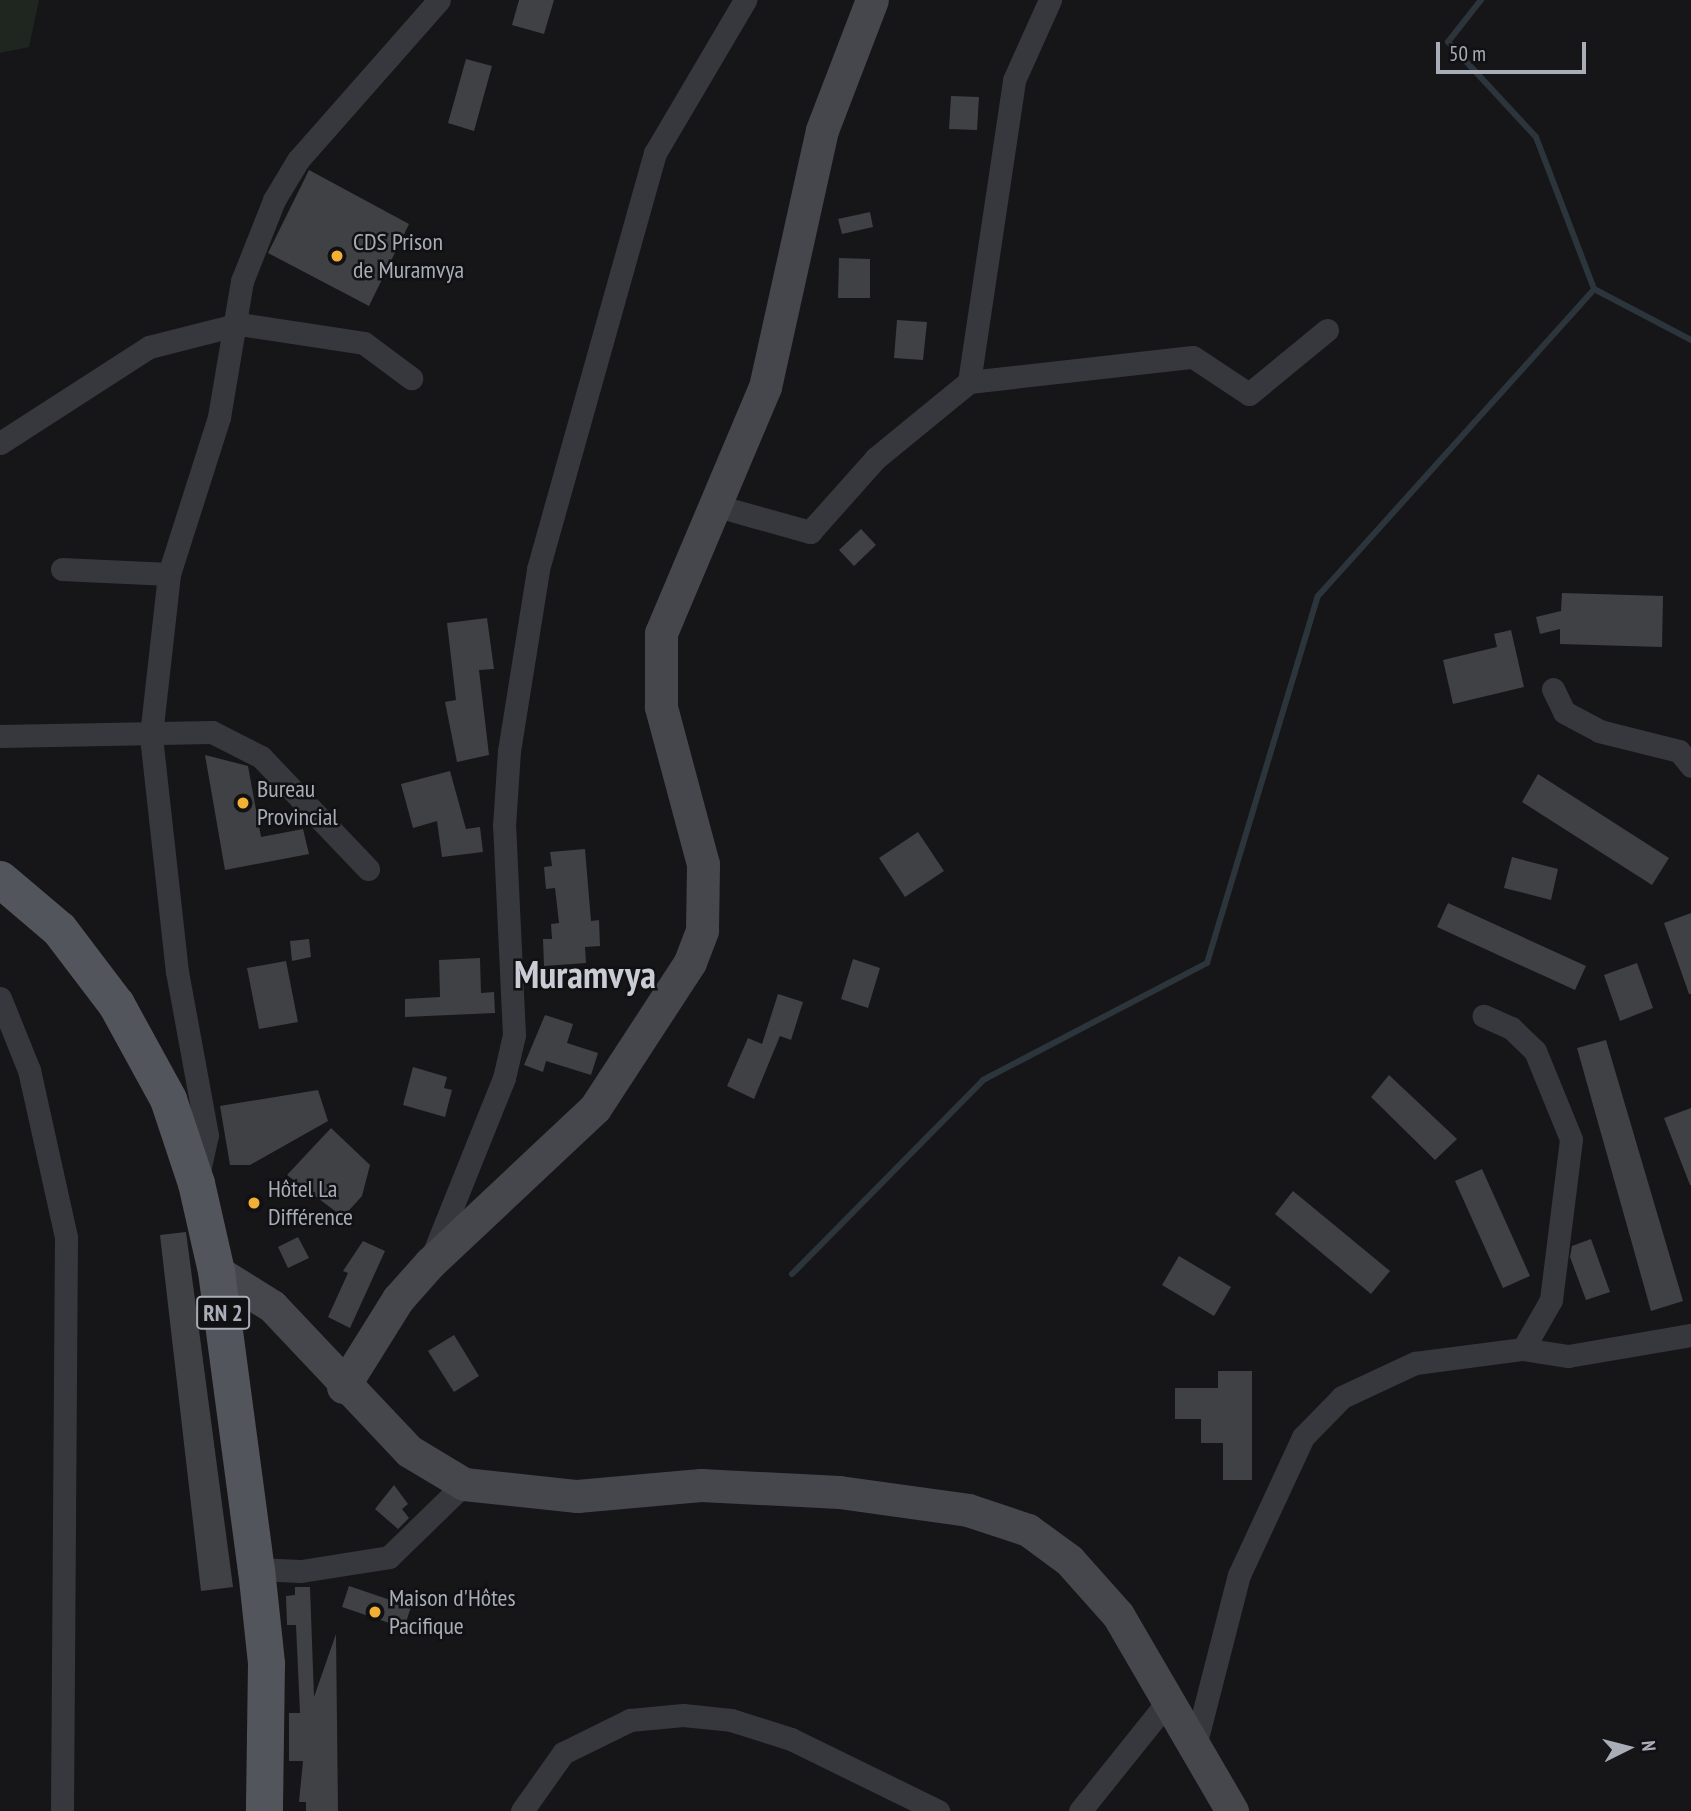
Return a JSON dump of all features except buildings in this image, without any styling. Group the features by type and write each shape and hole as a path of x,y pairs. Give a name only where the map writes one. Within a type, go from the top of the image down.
{"main road":[{"path":"343,1387 398,1299 430,1263 595,1108 690,962 702,930 703,864 661,707 657,665 674,596 717,506 765,387 822,130 872,0"},
{"name":"RN 2","path":"0,879 59,929 116,1004 168,1099 196,1183 216,1271 256,1569 266,1663 264,1811"},
{"path":"216,1271 272,1306 343,1387 409,1451 464,1484 576,1496 701,1485 839,1492 968,1510 1028,1530 1069,1560 1118,1615 1196,1742 1232,1811"}],"street":[{"path":"196,1183 207,1135 177,972 151,735 169,574 205,466 239,324 252,247 298,160 439,0"},
{"path":"430,1263 504,1078 514,1035 504,825 509,751 538,569 655,153 745,0"},
{"path":"970,382 1014,80 1050,0"},
{"path":"0,443 149,347 239,324 364,343 411,378"},
{"path":"717,506 810,532 876,458 970,382 1193,357 1250,394 1327,330"},
{"path":"62,569 169,574"},
{"path":"1553,689 1564,712 1599,731 1679,751 1691,766"},
{"path":"0,736 212,732 238,741 291,786 368,869"},
{"path":"0,998 29,1070 66,1237 62,1811"},
{"path":"1484,1016 1511,1028 1535,1051 1571,1139 1551,1300 1523,1349"},
{"path":"1196,1742 1239,1575 1303,1437 1342,1397 1415,1363 1523,1349 1568,1356 1691,1335"},
{"path":"256,1569 301,1571 389,1557 464,1484"},
{"path":"1080,1811 1168,1700"},
{"path":"522,1811 563,1753 630,1720 683,1715 731,1720 791,1739 938,1811"}],"shaded area":[{"path":"0,0 39,0 29,47 0,53"}],"waterway":[{"path":"1481,0 1448,42 1536,137 1594,289 1691,340"},
{"path":"792,1274 983,1080 1207,963 1318,596 1594,289"}],"place":[{"name":"CDS Prison de Muramvya","path":"337,256"},
{"name":"Bureau Provincial","path":"243,803"},
{"name":"Hôtel La Différence","path":"254,1203"},
{"name":"Maison d'Hôtes Pacifique","path":"375,1612"}],"district":[{"name":"Muramvya","path":"585,974"}]}
